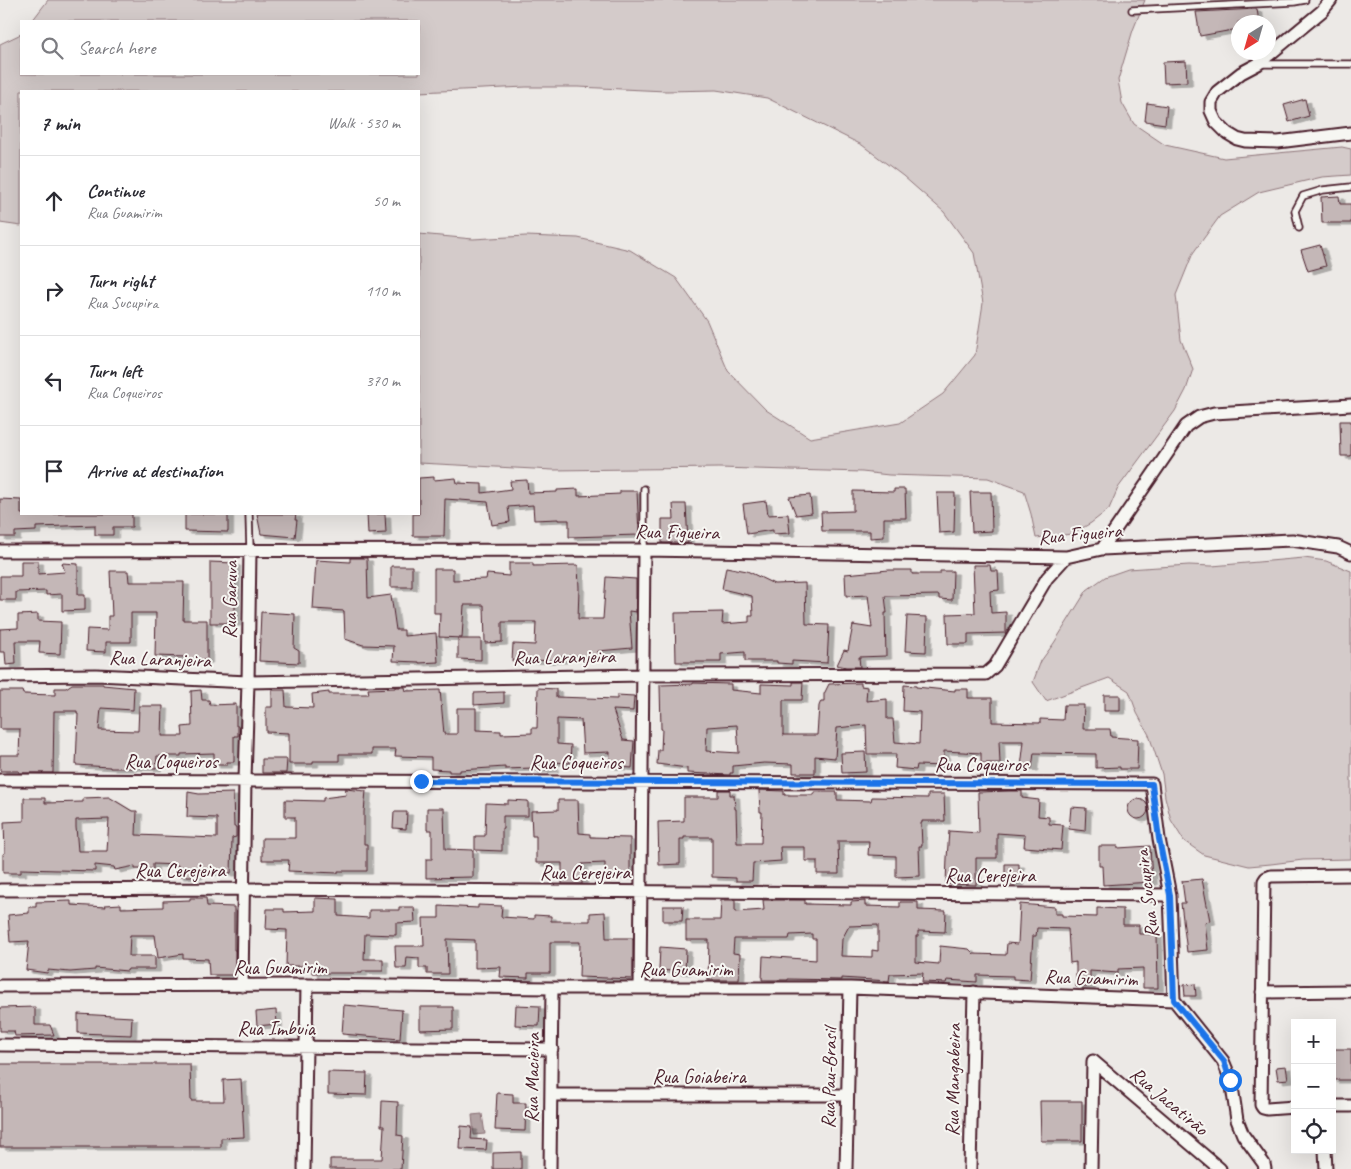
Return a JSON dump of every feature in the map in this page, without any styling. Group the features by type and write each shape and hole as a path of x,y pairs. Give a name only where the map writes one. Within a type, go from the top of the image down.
{"street":[{"path":"1331,0 1322,12 1258,64 1241,73 1217,92 1212,102 1211,111 1216,122 1227,133 1245,141 1278,142 1351,134"},
{"path":"1102,549 1186,426 1199,416 1214,413 1351,405"},
{"name":"Rua Figueira","path":"0,551 644,550 1066,558 1102,549 1292,540 1338,547 1351,553"},
{"path":"640,988 644,550"},
{"name":"Rua Garuva","path":"242,986 244,780 250,551"},
{"name":"Rua Laranjeira","path":"0,676 96,675 248,682 643,675 986,674 995,666 1047,578 1066,558"},
{"name":"Rua Coqueiros","path":"0,780 1152,784"},
{"name":"Rua Sucupira","path":"1152,784 1159,839 1170,895 1174,1000"},
{"path":"1291,1107 1262,1108 1260,1105 1264,881 1270,876 1351,875"},
{"name":"Rua Cerejeira","path":"0,890 243,889 1170,895"},
{"path":"304,1169 307,985"},
{"name":"Rua Guamirim","path":"0,986 307,985 552,988 850,988 1174,1000"},
{"name":"Rua Macieira","path":"550,1169 552,988"},
{"name":"Rua Pau-Brasil","path":"846,1169 850,988"},
{"path":"1262,992 1351,991"},
{"name":"Rua Mangabeira","path":"970,1169 974,992"},
{"path":"1174,1000 1224,1061 1243,1135 1264,1164 1265,1169"},
{"name":"Rua Imbuia","path":"0,1045 552,1049"},
{"name":"Rua Jacatirão","path":"1091,1169 1093,1061 1220,1169"},
{"name":"Rua Goiabeira","path":"551,1095 847,1095"},
{"path":"1336,1106 1351,1106"},
{"path":"1325,1154 1326,1169"}],"lane":[{"path":"1132,10 1305,0"},
{"path":"1258,64 1351,64"},
{"path":"1299,228 1295,211 1304,196 1323,190 1351,187"},
{"path":"644,489 644,550"},
{"name":"Rua Garuva","path":"249,515 250,551"}],"shaded area":[{"path":"48,0 1145,0 1133,30 1118,80 1122,103 1134,124 1165,145 1224,158 1342,147 1351,149 1351,175 1322,177 1259,192 1220,216 1193,253 1176,295 1181,340 1193,369 1186,390 1175,411 1118,488 1109,509 1091,523 1072,534 1036,538 1024,491 988,478 719,468 553,470 420,463 420,234 473,239 526,236 578,238 630,250 676,278 707,321 728,371 766,410 810,438 900,423 943,394 975,355 983,303 974,253 944,212 903,176 862,145 767,98 716,90 666,91 526,87 420,92 420,90 20,90 20,226 0,223 0,44 20,34 20,75 420,75 420,20 33,20"},
{"path":"1304,558 1326,561 1351,571 1351,859 1303,860 1249,866 1204,855 1184,841 1171,820 1162,774 1149,735 1137,713 1129,691 1109,678 1046,701 1033,682 1041,661 1087,590 1105,577 1128,569 1189,565 1212,566"},
{"path":"482,1114 485,1134 474,1135 472,1115"}],"building":[{"path":"1257,9 1258,15 1231,15 1231,30 1200,36 1196,12"},
{"path":"1186,61 1187,82 1164,83 1163,62"},
{"path":"1305,99 1309,116 1289,122 1284,105"},
{"path":"1147,103 1167,106 1165,124 1145,121"},
{"path":"1339,196 1340,204 1351,204 1351,223 1322,223 1321,197"},
{"path":"1320,245 1326,266 1308,271 1301,250"},
{"path":"1340,421 1351,421 1351,456 1341,456"},
{"path":"434,477 434,480 456,478 457,483 482,484 482,493 511,489 510,481 527,480 528,493 578,489 578,496 620,494 620,491 637,491 639,535 569,537 569,520 534,520 533,505 508,507 510,522 492,525 488,502 445,499 444,536 413,536 413,515 420,515 420,478"},
{"path":"894,489 905,489 906,518 884,518 884,537 870,538 870,531 822,531 821,512 853,511 853,491 894,492"},
{"path":"970,492 991,492 992,531 972,532"},
{"path":"937,493 955,493 954,532 939,533"},
{"path":"810,495 812,513 796,515 789,497"},
{"path":"0,499 20,500 20,515 132,515 132,527 113,527 113,535 95,535 95,525 36,527 36,531 15,532 15,537 0,537"},
{"path":"766,501 768,515 788,514 790,533 773,534 773,530 747,534 743,504"},
{"path":"673,504 686,504 688,543 662,543 662,519 674,519"},
{"path":"185,515 228,515 228,532 185,531"},
{"path":"257,515 296,515 295,537 261,534"},
{"path":"367,515 385,515 386,533 368,534"},
{"path":"350,558 367,558 368,598 391,595 396,630 404,630 404,636 436,633 438,662 393,661 394,646 363,645 345,639 344,611 313,609 316,560 350,562"},
{"path":"21,561 38,561 38,574 65,572 62,563 78,564 78,595 85,595 85,610 62,611 62,594 46,595 46,591 16,592 16,600 0,600 0,576 21,576"},
{"path":"210,562 235,563 235,623 210,623"},
{"path":"509,563 533,563 533,566 578,565 578,619 603,619 606,577 636,579 636,612 629,611 632,648 598,651 598,656 562,656 562,660 512,661 513,644 535,645 536,622 502,622 502,642 485,643 484,605 464,605 462,638 439,637 440,613 434,613 434,569 453,569 453,580 486,579 487,574 509,576"},
{"path":"973,565 990,565 991,571 998,571 999,590 990,591 991,613 1006,612 1006,633 968,634 968,644 948,644 947,614 975,613"},
{"path":"391,566 412,566 412,587 391,587"},
{"path":"726,567 747,571 774,584 805,583 806,624 829,625 827,663 792,661 792,664 777,663 777,661 745,661 745,652 721,654 721,662 676,662 675,613 723,612 722,624 749,622 749,616 753,616 752,596 722,589"},
{"path":"912,570 912,574 940,574 940,571 953,571 952,600 939,599 939,595 885,596 887,613 885,613 886,656 859,657 860,667 837,665 844,650 848,651 853,625 872,628 868,595 846,596 845,574"},
{"path":"110,571 128,571 129,582 184,582 183,620 207,620 207,660 186,661 186,657 155,656 156,613 131,613 131,642 106,642 106,652 86,651 87,629 108,630 108,616 112,616"},
{"path":"261,612 295,614 294,648 299,651 299,663 259,661"},
{"path":"38,614 38,621 61,622 60,654 39,653 40,641 15,641 16,664 6,665 5,652 0,652 0,629 18,628 18,615"},
{"path":"907,616 927,617 926,652 905,651"},
{"path":"458,639 481,639 481,660 458,659"},
{"path":"793,682 803,682 802,700 783,700 783,735 817,735 819,706 821,701 824,701 824,694 829,684 861,683 861,686 867,687 866,701 887,699 887,719 893,719 895,742 919,744 920,712 903,711 904,685 955,691 955,689 968,689 968,698 992,698 992,722 1040,723 1040,719 1063,720 1064,705 1084,705 1083,729 1110,729 1111,737 1138,739 1137,769 1120,769 1120,767 1096,768 1096,754 1034,753 1032,768 1021,767 1024,741 999,741 1000,763 981,763 981,753 944,751 944,766 917,765 916,770 895,768 896,754 867,754 866,725 837,728 835,758 815,756 815,773 793,773 793,764 764,763 733,766 733,773 730,773 730,775 687,773 687,768 657,764 658,750 661,750 662,729 660,685 693,683 731,684 731,690 761,693 761,684 793,685","holes":["737,725 739,753 706,751 707,727"]},
{"path":"72,684 103,684 134,688 133,710 101,708 99,730 138,731 139,706 163,706 162,736 183,736 182,727 192,726 191,691 201,690 202,700 209,700 210,705 236,704 238,736 234,736 234,762 227,762 227,765 214,765 214,753 157,756 156,768 110,768 76,765 77,711 54,711 53,773 0,771 0,755 19,755 20,729 0,729 0,691 22,691 23,694 55,695 55,688 66,688"},
{"path":"405,687 406,691 440,690 444,734 457,734 457,708 476,708 476,730 501,731 501,734 532,733 532,728 537,728 538,688 556,689 556,697 617,699 617,695 634,696 633,711 613,710 623,740 634,741 632,768 609,766 610,752 583,753 581,720 557,719 557,744 571,745 570,763 552,762 553,769 533,770 533,768 505,769 505,767 449,772 449,770 431,769 431,757 395,756 396,749 372,749 372,754 339,754 339,761 313,761 313,764 289,764 289,733 266,732 266,707 272,707 272,690 285,690 286,707 313,708 312,694 329,692 329,694 369,694 368,689"},
{"path":"504,692 504,703 474,705 474,693"},
{"path":"1104,695 1120,695 1120,711 1104,711"},
{"path":"865,752 866,772 842,773 841,753"},
{"path":"262,759 287,759 286,773 262,773"},
{"path":"345,789 366,791 364,844 367,844 367,871 338,871 338,873 288,871 289,860 262,860 262,838 295,838 295,817 285,817 285,800 323,801 323,798 346,795"},
{"path":"718,790 730,790 730,795 734,795 737,843 761,843 762,812 760,812 759,790 784,791 784,795 814,795 814,792 837,792 837,800 871,801 872,797 928,798 928,794 944,794 945,821 922,821 921,823 922,846 919,846 920,876 896,877 896,856 868,855 869,841 838,841 839,874 817,874 817,861 805,861 805,847 780,847 781,861 753,863 752,881 736,881 736,878 712,877 712,837 684,837 684,839 680,839 680,864 659,865 658,822 684,821 684,797 718,797"},
{"path":"1022,791 1022,798 1039,800 1038,816 1049,817 1049,824 1063,825 1061,850 1024,847 1025,835 997,833 997,858 976,858 976,885 946,884 949,831 979,833 978,792"},
{"path":"188,792 199,794 233,793 236,837 232,838 231,873 197,872 197,876 178,876 178,865 153,864 153,869 135,869 135,866 115,870 114,867 95,865 95,871 21,869 21,873 3,873 3,854 5,853 4,822 24,821 24,798 45,798 45,803 83,802 83,798 109,797 132,811 137,811 136,835 217,838 217,818 187,817","holes":["109,819 107,851 78,851 76,820"]},
{"path":"1138,799 1145,802 1148,809 1145,816 1138,819 1131,816 1128,809 1131,802"},
{"path":"508,800 528,801 528,816 503,816 502,851 475,850 475,836 485,836 486,803 508,804"},
{"path":"558,800 578,800 579,833 590,834 590,837 630,838 630,876 605,876 605,863 582,864 582,884 562,884 562,863 536,863 536,836 532,836 531,811 558,810"},
{"path":"1071,807 1086,808 1085,831 1069,829"},
{"path":"427,808 444,808 445,849 473,850 473,877 426,878 426,859 432,859 432,830 427,830"},
{"path":"394,812 407,812 406,829 393,828"},
{"path":"1099,846 1118,846 1118,848 1150,846 1152,882 1103,885 1102,866 1099,866"},
{"path":"1005,864 1019,864 1019,883 1005,883"},
{"path":"1202,879 1210,921 1205,922 1208,950 1187,952 1181,903 1185,903 1182,881"},
{"path":"190,898 206,898 207,906 234,907 235,975 209,975 208,959 183,958 183,954 158,958 155,935 130,935 129,956 155,956 155,969 128,969 127,971 95,968 95,970 70,972 48,970 47,973 26,970 29,941 10,942 8,915 29,913 29,907 36,907 36,902 71,901 71,905 106,907 105,905 121,904 121,908 163,907 163,901 190,900"},
{"path":"315,898 338,899 338,916 369,918 369,910 399,910 399,907 414,907 415,922 396,923 396,935 365,934 364,959 383,959 383,971 312,973 312,966 286,966 287,930 266,929 267,909 284,909 284,912 315,911"},
{"path":"721,900 735,900 735,912 764,910 763,900 805,900 805,904 851,905 851,902 865,901 865,906 900,907 900,902 918,902 918,910 946,911 945,932 918,931 918,936 916,936 916,962 939,964 940,946 969,949 974,954 1006,955 1007,943 1018,944 1020,904 1055,907 1055,914 1062,914 1062,916 1097,917 1097,908 1123,909 1123,925 1139,925 1139,934 1157,934 1158,988 1143,988 1143,968 1118,969 1118,973 1090,971 1090,987 1076,987 1076,962 1070,963 1068,929 1037,928 1036,936 1033,936 1030,980 1013,979 1013,976 977,975 977,982 947,980 946,983 922,982 923,973 890,974 889,981 841,978 841,980 762,980 763,956 816,960 816,939 812,939 812,934 790,935 789,939 734,939 733,953 740,954 739,980 708,980 709,940 686,940 686,920 720,920","holes":["878,925 878,951 872,950 872,957 841,956 842,939 849,926"]},
{"path":"478,905 502,906 501,917 534,919 534,915 551,916 551,921 590,921 590,913 605,912 606,938 633,938 633,979 579,977 580,942 550,942 550,973 528,973 528,978 500,977 501,967 475,968 475,940 447,939 448,974 427,974 427,968 419,968 419,958 407,957 406,968 396,968 395,946 424,946 423,918 439,918 439,906 478,908"},
{"path":"663,906 683,906 682,921 663,921"},
{"path":"660,947 686,949 685,972 659,970"},
{"path":"1195,984 1196,996 1185,996 1184,985"},
{"path":"344,1005 402,1010 400,1039 342,1034"},
{"path":"516,1005 540,1006 539,1026 515,1025"},
{"path":"35,1007 35,1025 50,1025 54,1035 15,1036 14,1031 0,1031 0,1008"},
{"path":"420,1007 453,1007 453,1029 420,1030"},
{"path":"276,1010 277,1024 257,1026 256,1012"},
{"path":"78,1014 132,1017 131,1035 78,1033"},
{"path":"1336,1049 1351,1049 1351,1080 1336,1080"},
{"path":"0,1064 190,1064 191,1101 224,1101 223,1080 241,1079 244,1137 221,1138 221,1147 0,1147"},
{"path":"1286,1066 1288,1079 1278,1080 1276,1067"},
{"path":"328,1072 367,1073 366,1095 328,1094"},
{"path":"497,1093 513,1094 513,1103 526,1103 525,1131 495,1130"},
{"path":"382,1101 398,1102 397,1135 403,1136 401,1169 330,1169 330,1159 382,1159 384,1126 381,1126"},
{"path":"1040,1101 1082,1101 1082,1141 1041,1141"},
{"path":"461,1126 472,1127 471,1139 487,1140 486,1150 460,1149"},
{"path":"521,1152 521,1169 493,1169 493,1153"}],"route":[{"path":"421,781 1152,784 1159,839 1170,895 1174,1000 1224,1061 1230,1080"}]}
